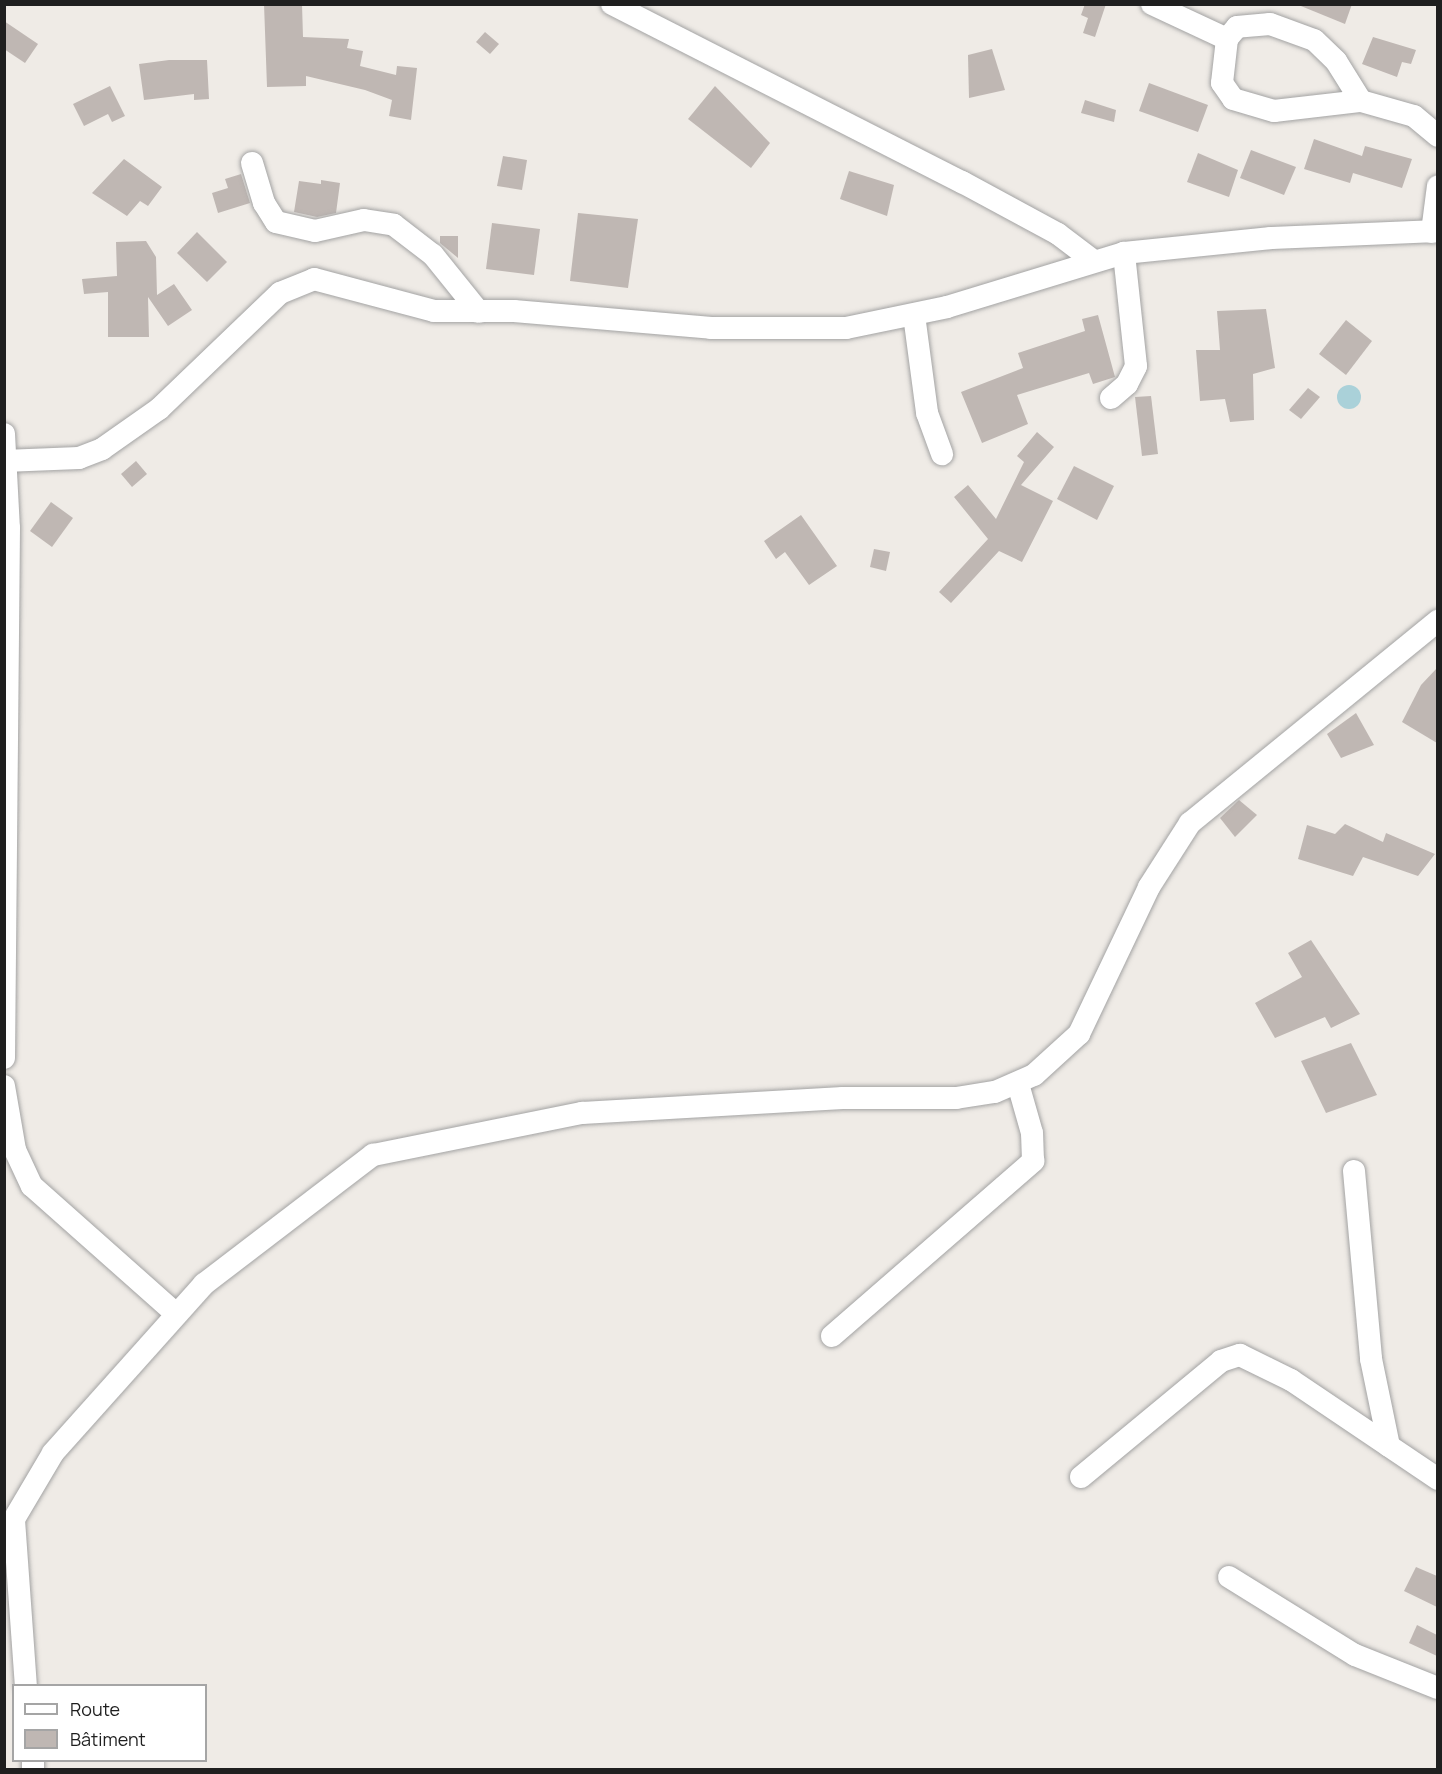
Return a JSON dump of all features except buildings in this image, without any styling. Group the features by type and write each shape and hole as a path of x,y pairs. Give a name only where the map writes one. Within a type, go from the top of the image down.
{"street":[{"path":"612,4 952,177 1058,234 1091,259"},
{"path":"1152,4 1227,39"},
{"path":"1361,101 1336,61 1314,40 1270,24 1238,27 1227,39 1221,59 1222,83 1233,99 1274,111 1361,101 1414,116 1437,136"},
{"path":"252,163 264,203 276,222 315,231 364,220 394,225 433,255 479,312"},
{"path":"6,461 79,458 102,449 159,409 242,324 296,283 327,281 413,308 759,328 846,328 914,315 1091,259 1124,253 1271,238 1435,231 1437,186"},
{"path":"1111,398 1127,384 1136,366 1124,253"},
{"path":"914,315 927,413 942,454"},
{"path":"4,434 6,461 4,1058"},
{"path":"26,1684 9,1528 53,1454 204,1284 333,1182 373,1155 410,1144 582,1113 832,1099 956,1098 1018,1084 1049,1065 1079,1035 1149,887 1190,823 1437,621"},
{"path":"832,1335 1033,1161 1032,1133 1018,1084"},
{"path":"4,1086 15,1150 32,1186 176,1314"},
{"path":"1354,1171 1371,1359 1389,1446"},
{"path":"1081,1477 1230,1356 1264,1364 1437,1479"},
{"path":"1229,1577 1355,1654 1437,1688"}],"water":[{"path":"1349,385 1354,386 1360,392 1360,402 1354,408 1349,409 1344,408 1338,402 1337,397 1338,392 1344,386"}]}
